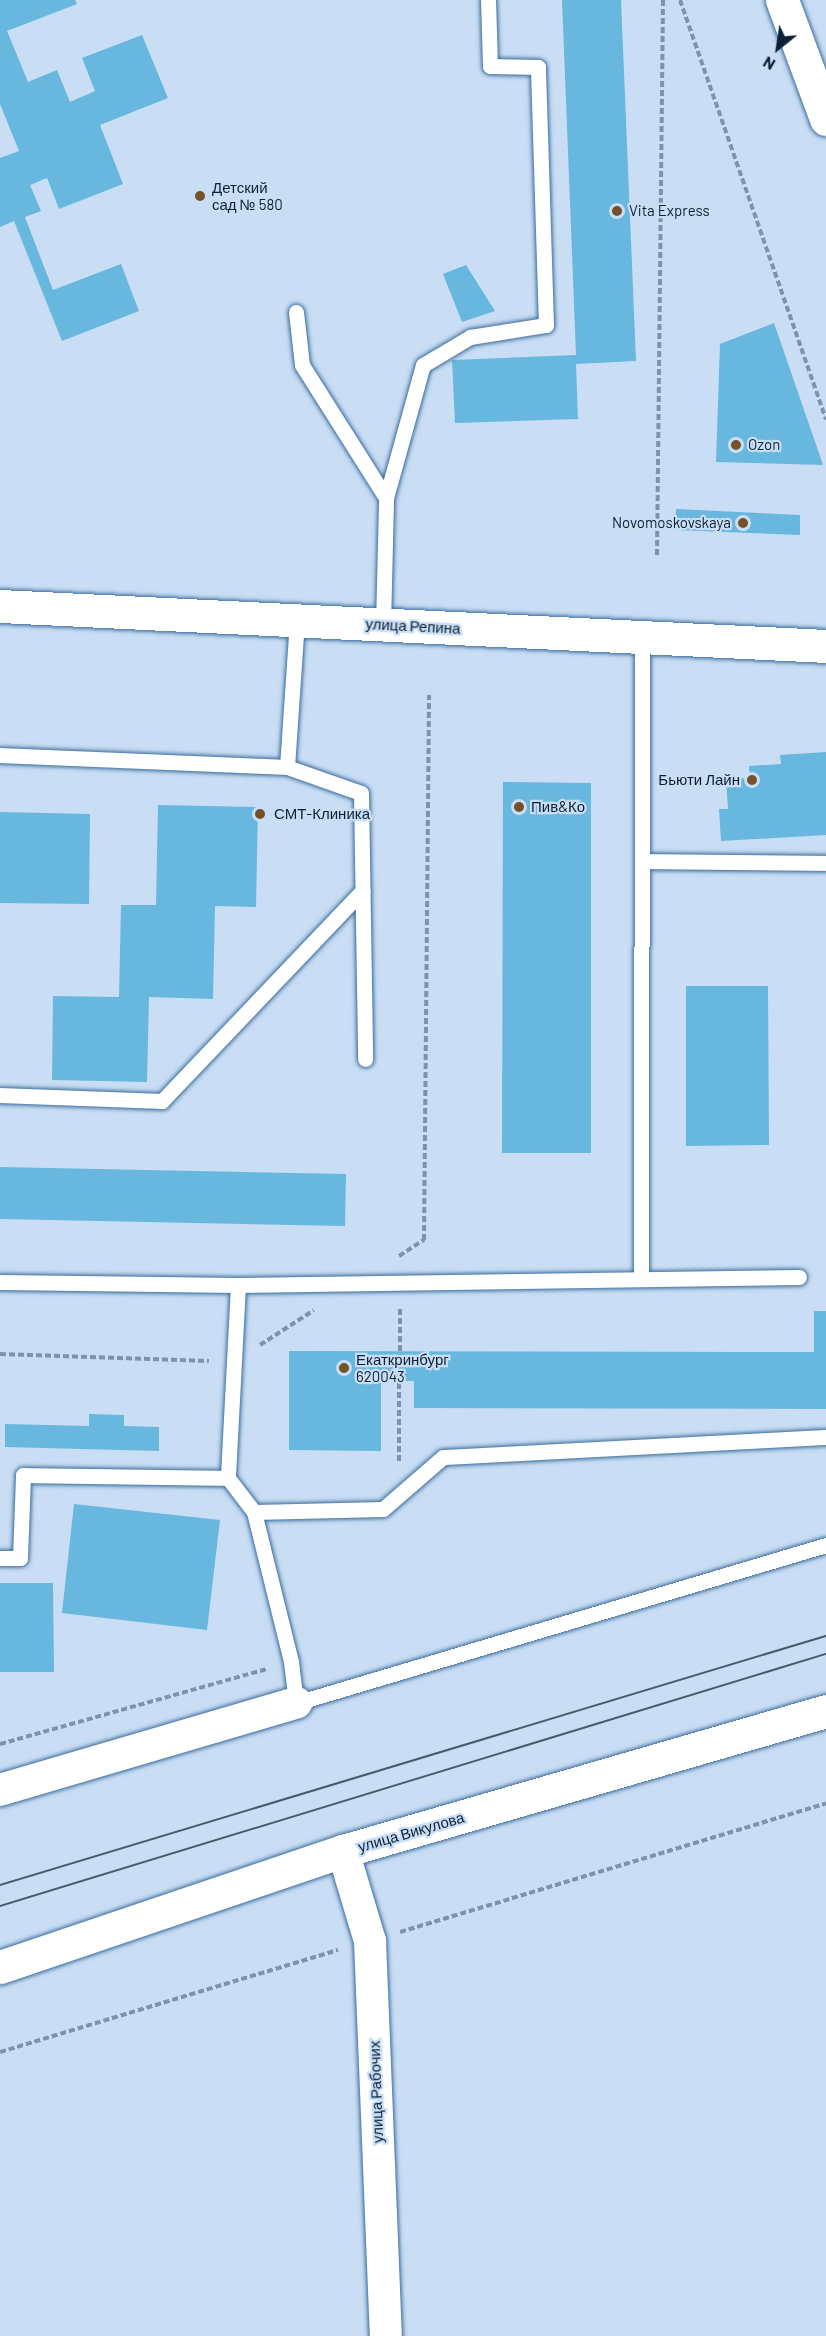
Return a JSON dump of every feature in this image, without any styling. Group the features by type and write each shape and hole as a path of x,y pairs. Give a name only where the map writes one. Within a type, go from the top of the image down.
{"street":[{"path":"782,0 826,119"},
{"name":"улица Репина","path":"0,606 826,646"},
{"path":"0,1790 296,1703"},
{"name":"улица Викулова","path":"0,1967 343,1851 826,1711"},
{"name":"улица Рабочих","path":"343,1851 370,1941 386,2336"}],"lane":[{"path":"383,624 386,498 423,365 470,337 546,325 538,67 490,66 488,0"},
{"path":"296,312 302,365 386,498"},
{"path":"287,767 297,621"},
{"path":"641,1279 642,636"},
{"path":"0,755 287,767 361,793 366,1059"},
{"path":"642,861 826,863"},
{"path":"0,1095 162,1101 363,890"},
{"path":"0,1282 238,1285 799,1276"},
{"path":"238,1285 228,1478 254,1512 291,1662 296,1703 826,1545"},
{"path":"254,1512 383,1509 443,1457 826,1437"},
{"path":"0,1558 20,1558 23,1475 228,1478"}],"path":[{"path":"657,555 663,0"},
{"path":"681,0 826,419"},
{"path":"0,1354 234,1362 424,1240 429,695"},
{"path":"400,1283 400,1351"},
{"path":"399,1381 399,1496"},
{"path":"0,1744 291,1662"},
{"path":"0,2052 826,1803"}],"building":[{"path":"0,0 75,0 77,4 7,31 28,82 57,70 70,102 95,91 82,58 142,35 168,98 100,125 123,184 59,209 47,178 30,185 41,211 25,217 53,290 121,264 139,311 62,341 14,221 0,227 0,158 19,151 0,104"},
{"path":"562,0 621,0 636,361 576,364 578,419 455,423 452,360 576,355"},
{"path":"466,265 495,311 462,322 443,274"},
{"path":"774,323 823,465 716,462 720,344"},
{"path":"676,509 800,515 800,535 675,530"},
{"path":"826,752 826,835 721,841 719,809 728,809 726,779 750,778 749,766 781,764 780,755"},
{"path":"503,782 591,783 591,1153 502,1153"},
{"path":"158,805 258,807 256,907 215,906 213,999 149,997 147,1082 52,1080 53,996 119,997 121,905 156,905"},
{"path":"0,812 90,814 89,904 0,903"},
{"path":"686,986 768,986 769,1145 686,1146"},
{"path":"0,1167 346,1174 345,1226 0,1219"},
{"path":"814,1311 826,1311 826,1409 414,1408 414,1381 381,1381 381,1451 289,1450 289,1351 814,1352"},
{"path":"89,1414 124,1415 124,1426 159,1427 159,1451 5,1447 5,1424 89,1426"},
{"path":"74,1504 220,1520 207,1630 62,1613"},
{"path":"0,1583 53,1583 54,1672 0,1672"}],"tram line":[{"path":"0,1885 826,1636"},
{"path":"0,1906 826,1654"}],"place":[{"name":"Детский сад № 580","path":"200,196"},
{"name":"Vita Express","path":"617,211"},
{"name":"Ozon","path":"736,445"},
{"name":"Novomoskovskaya","path":"743,523"},
{"name":"Бьюти Лайн","path":"752,780"},
{"name":"Пив&Ко","path":"519,807"},
{"name":"СМТ-Клиника","path":"260,814"},
{"name":"Екаткринбург 620043","path":"344,1368"}]}
